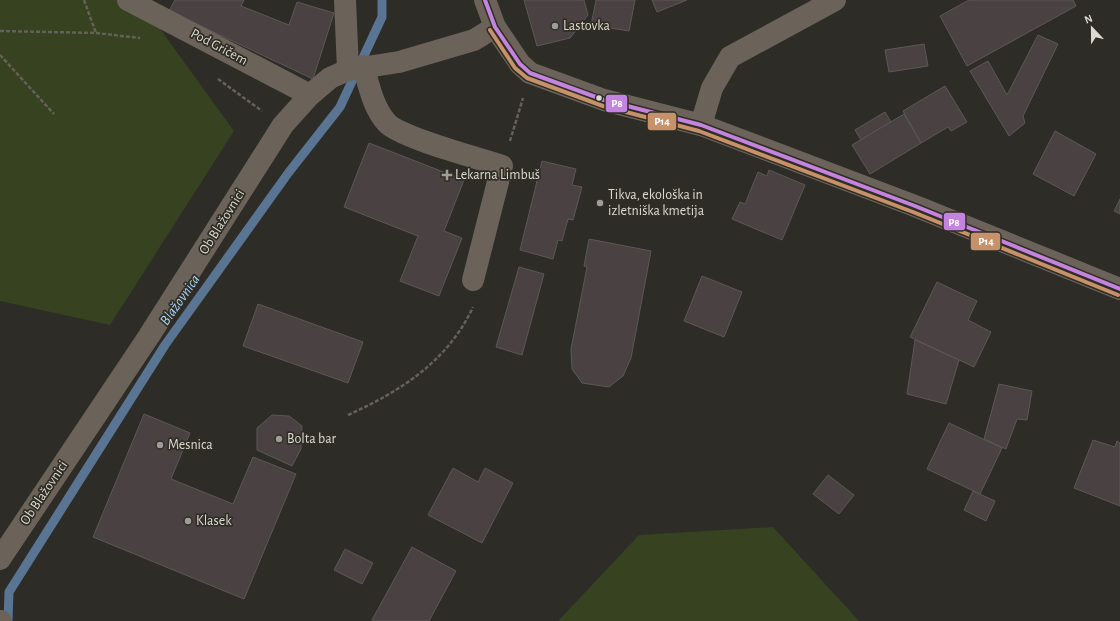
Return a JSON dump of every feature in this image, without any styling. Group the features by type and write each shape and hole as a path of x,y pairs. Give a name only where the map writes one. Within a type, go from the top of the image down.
{"street":[{"name":"Pod Gričem","path":"128,0 310,95"},
{"path":"345,0 347,71"},
{"path":"485,0 495,26 520,64 530,73 604,100 700,125 922,208 1120,289"},
{"path":"700,125 712,88 730,57 835,0"},
{"path":"347,71 399,62 474,40 495,26"},
{"name":"Ob Blažovnici","path":"0,559 149,336 282,125 310,95 347,71"},
{"path":"347,71 370,88 377,109 388,124 404,134 502,166 473,280"}],"path":[{"path":"84,0 96,33"},
{"path":"0,31 96,33 141,38"},
{"path":"0,55 54,114"},
{"path":"216,77 282,125"},
{"path":"502,166 523,98"},
{"path":"348,415 404,386 427,369 449,346 465,324 474,304 473,280"}],"green space":[{"path":"0,0 121,0 150,15 234,131 110,325 0,301"},
{"path":"773,527 859,621 558,621 639,535"}],"building":[{"path":"175,0 244,0 241,6 289,25 297,2 334,13 313,79 169,11"},
{"name":"Lastovka","path":"524,0 584,0 588,15 570,38 537,46"},
{"path":"596,0 635,0 629,31 591,25"},
{"path":"652,0 687,0 657,12"},
{"path":"969,0 1073,0 1076,6 967,66 940,16"},
{"path":"1038,35 1058,44 1023,116 1025,123 1009,136 970,71 988,61 1007,95"},
{"path":"924,44 928,66 889,72 885,50"},
{"path":"945,86 967,122 951,131 948,127 921,143 903,111"},
{"path":"885,112 891,122 861,140 855,130"},
{"path":"904,114 921,143 870,174 852,145"},
{"path":"1055,131 1096,154 1074,196 1033,174"},
{"path":"369,143 464,180 444,231 462,238 439,296 400,281 418,236 344,207"},
{"path":"542,161 576,169 572,185 582,187 573,220 568,219 562,241 558,240 553,259 520,250"},
{"path":"769,170 805,185 782,240 732,219 740,202 745,204 758,172 767,176"},
{"path":"1120,199 1120,214 1114,211"},
{"path":"589,239 651,251 631,358 623,376 609,387 582,383 572,369 571,349 587,267 584,266"},
{"path":"519,267 544,274 522,355 496,347"},
{"path":"702,276 742,292 724,337 684,321"},
{"path":"937,282 977,301 968,320 991,332 974,367 910,337"},
{"path":"258,304 363,342 348,383 243,346"},
{"path":"915,340 959,360 946,404 907,394"},
{"path":"999,384 1032,391 1027,420 1017,419 1006,449 984,439"},
{"name":"Klasek","path":"144,414 190,433 171,479 233,504 253,457 296,474 244,599 93,537"},
{"name":"Bolta bar","path":"272,415 289,416 302,426 301,449 292,466 257,450 257,428"},
{"path":"949,423 1002,448 980,494 927,469"},
{"path":"1093,440 1115,447 1117,441 1120,443 1120,506 1074,488"},
{"path":"453,468 478,482 485,468 513,483 482,543 428,515"},
{"path":"828,475 854,495 839,514 813,494"},
{"path":"973,491 995,501 986,521 964,510"},
{"path":"412,547 456,571 429,621 372,620"},
{"path":"345,549 373,563 362,584 334,570"}],"waterway":[{"name":"Blažovnica","path":"8,621 9,592 165,345 289,172 340,107 382,17 382,0"}],"transit line":[{"name":"P8","path":"485,0 495,27 520,64 530,73 604,100 701,125 915,206 1120,289"},
{"name":"P14","path":"490,30 515,68 527,78 603,106 699,131 913,212 1118,295"}],"place":[{"name":"Lastovka","path":"555,26"},
{"name":"Lekarna Limbuš","path":"447,175"},
{"name":"Tikva, ekološka in izletniška kmetija","path":"600,203"},
{"name":"Bolta bar","path":"279,439"},
{"name":"Mesnica","path":"160,445"},
{"name":"Klasek","path":"188,521"}]}
